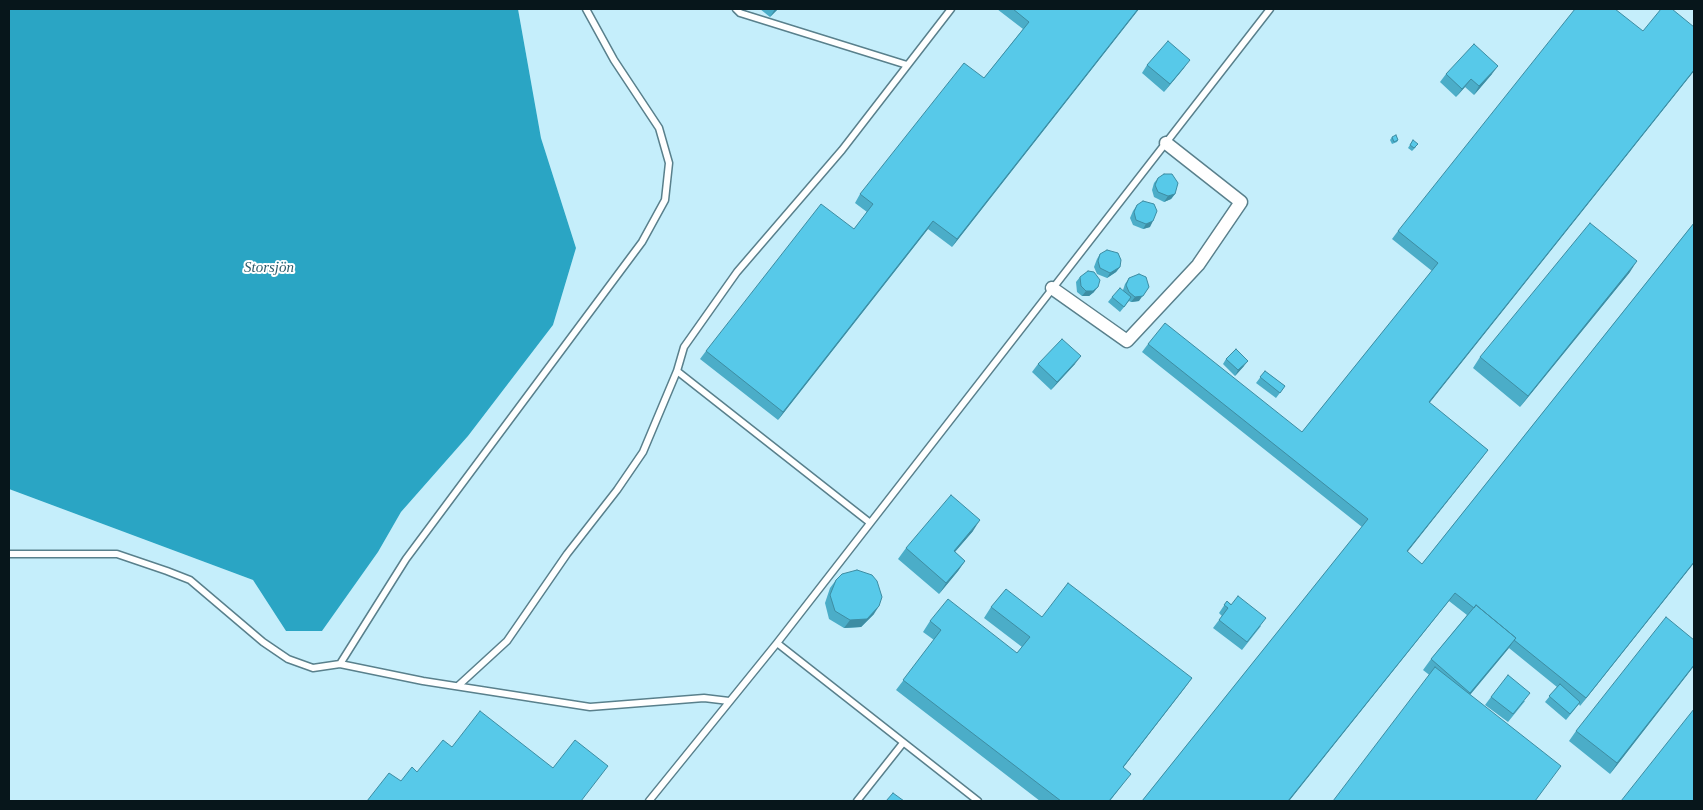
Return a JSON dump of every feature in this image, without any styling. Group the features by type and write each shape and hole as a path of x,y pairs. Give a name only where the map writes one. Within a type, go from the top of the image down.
{"street":[{"path":"1052,288 1127,341 1198,264 1241,202 1166,143"}],"lane":[{"path":"340,664 406,559 642,242 665,200 669,164 659,128 614,60 586,9"},
{"path":"736,9 740,13 907,65"},
{"path":"459,685 507,641 643,452 678,371 684,347 737,272 842,150 951,9"},
{"path":"649,801 777,642 1270,9"},
{"path":"678,371 869,522"},
{"path":"9,554 118,554 190,580 208,594 237,622 288,659 313,668 340,664 423,681 459,685 590,707 704,698 729,701"},
{"path":"777,642 978,801"},
{"path":"856,801 903,743"}],"shaded area":[{"path":"518,9 1694,9 1694,801 9,801 9,489 253,580 286,631 322,631 378,552 401,512 468,436 553,325 576,248 541,138"}],"water":[{"name":"Storsjön","path":"9,9 518,9 541,138 576,248 553,325 468,436 401,512 378,552 322,631 286,631 253,580 9,489"}],"building":[{"path":"1013,9 1138,9 957,239 933,221 783,412 706,351 821,204 854,229 873,204 860,194 964,63 984,78 1029,22"},
{"path":"1575,9 1615,9 1643,31 1661,9 1672,9 1694,27 1694,70 1429,402 1488,450 1407,551 1422,564 1694,223 1694,562 1586,698 1514,640 1516,638 1476,605 1474,608 1455,593 1288,801 1142,801 1368,519 1148,344 1165,323 1302,432 1438,263 1398,231"},
{"path":"1168,41 1190,60 1170,84 1147,65"},
{"path":"1474,44 1498,66 1479,86 1471,79 1462,89 1446,74"},
{"path":"1396,135 1398,140 1394,142 1392,137"},
{"path":"1413,140 1418,144 1414,148 1410,145"},
{"path":"1164,174 1172,174 1178,183 1175,194 1168,196 1158,192 1155,185 1158,178"},
{"path":"1143,201 1154,204 1157,211 1153,221 1146,224 1136,220 1134,212 1137,205"},
{"path":"1590,223 1637,261 1528,396 1480,357"},
{"path":"1107,250 1118,253 1121,260 1120,267 1110,273 1100,268 1098,261 1100,254"},
{"path":"1088,271 1094,272 1100,280 1098,287 1093,291 1086,291 1081,286 1080,277"},
{"path":"1139,274 1146,277 1149,287 1143,296 1135,297 1129,292 1126,285 1129,278"},
{"path":"1120,288 1131,297 1124,307 1112,297"},
{"path":"1062,339 1081,356 1057,382 1038,364"},
{"path":"1236,349 1248,361 1238,370 1226,359"},
{"path":"1265,371 1285,386 1280,393 1260,377"},
{"path":"951,495 980,520 954,551 965,561 946,583 906,548"},
{"path":"857,570 872,575 877,581 882,597 879,606 867,619 850,620 835,611 830,595 836,580 842,574"},
{"path":"1068,583 1192,678 1123,767 1131,774 1109,801 1061,801 903,680 941,630 930,621 948,599 1017,653 1030,637 991,607 1006,589 1042,617"},
{"path":"1238,596 1266,618 1247,642 1219,620 1228,608 1224,605 1227,601 1231,605"},
{"path":"1476,605 1516,638 1470,693 1431,659"},
{"path":"1666,617 1694,640 1694,665 1617,763 1576,731"},
{"path":"1435,667 1561,766 1535,801 1333,801"},
{"path":"1508,675 1530,693 1513,714 1491,697"},
{"path":"1560,684 1580,702 1570,714 1549,696"},
{"path":"1694,709 1694,801 1621,801"},
{"path":"480,711 553,768 575,740 608,766 581,801 367,801 389,773 401,781 412,767 417,772 443,740 452,747"},
{"path":"893,793 904,801 886,801"}]}
